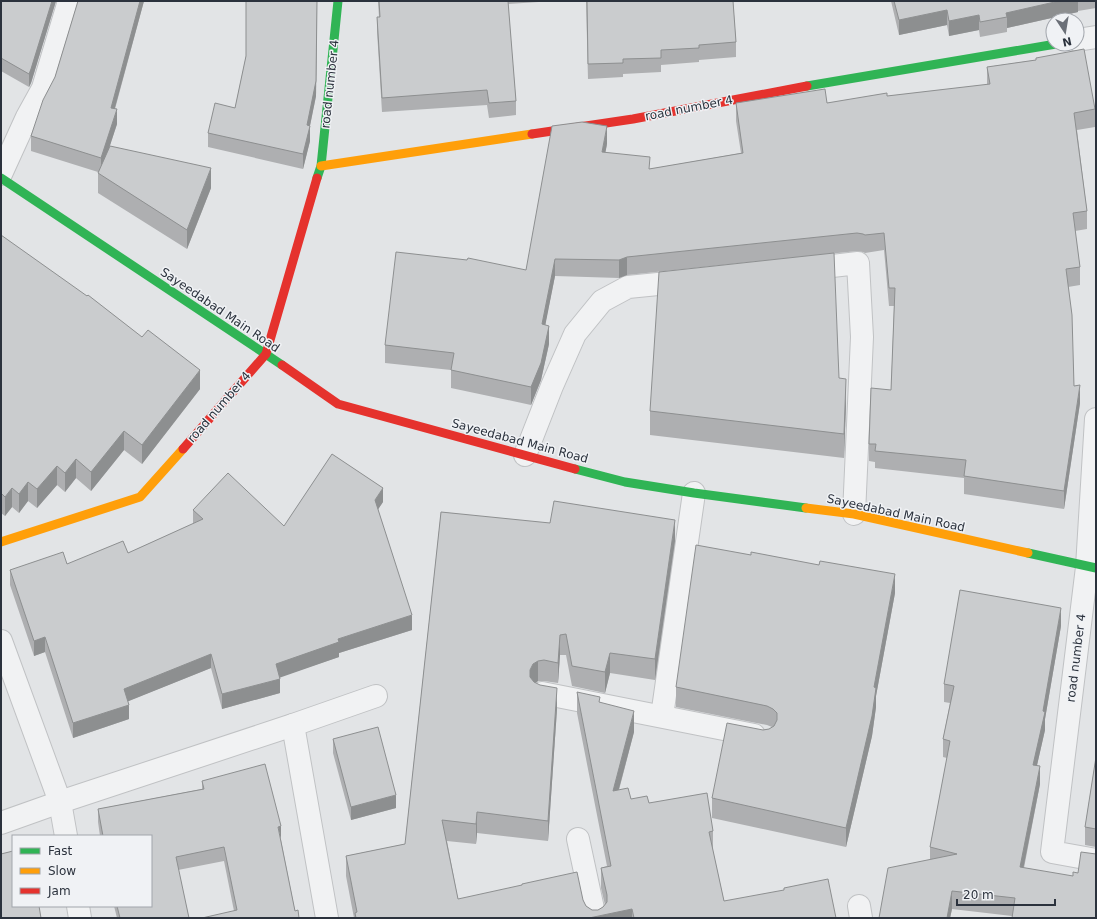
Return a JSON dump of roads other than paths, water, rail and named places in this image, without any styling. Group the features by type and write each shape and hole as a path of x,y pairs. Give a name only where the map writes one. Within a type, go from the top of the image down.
{"street":[{"path":"1,174 27,117 44,88 69,1"},
{"name":"road number 4","path":"1,542 140,497 266,354 321,166 338,1"},
{"path":"1085,39 1096,37"},
{"name":"road number 4","path":"321,166 633,119 832,81 1045,46"},
{"name":"Sayeedabad Main Road","path":"1,178 266,354 338,404 625,482 694,493 854,514 1091,568"},
{"path":"786,271 858,264 862,337 854,514"},
{"path":"525,455 574,334 602,301 628,287 707,279"},
{"name":"road number 4","path":"1096,419 1091,568 1052,852 1096,860"},
{"path":"662,716 694,493"},
{"path":"1,641 60,802 66,835"},
{"path":"542,692 765,737"},
{"path":"1,823 376,696"},
{"path":"293,725 327,918"},
{"path":"578,839 595,918"},
{"path":"78,907 80,918"}]}
